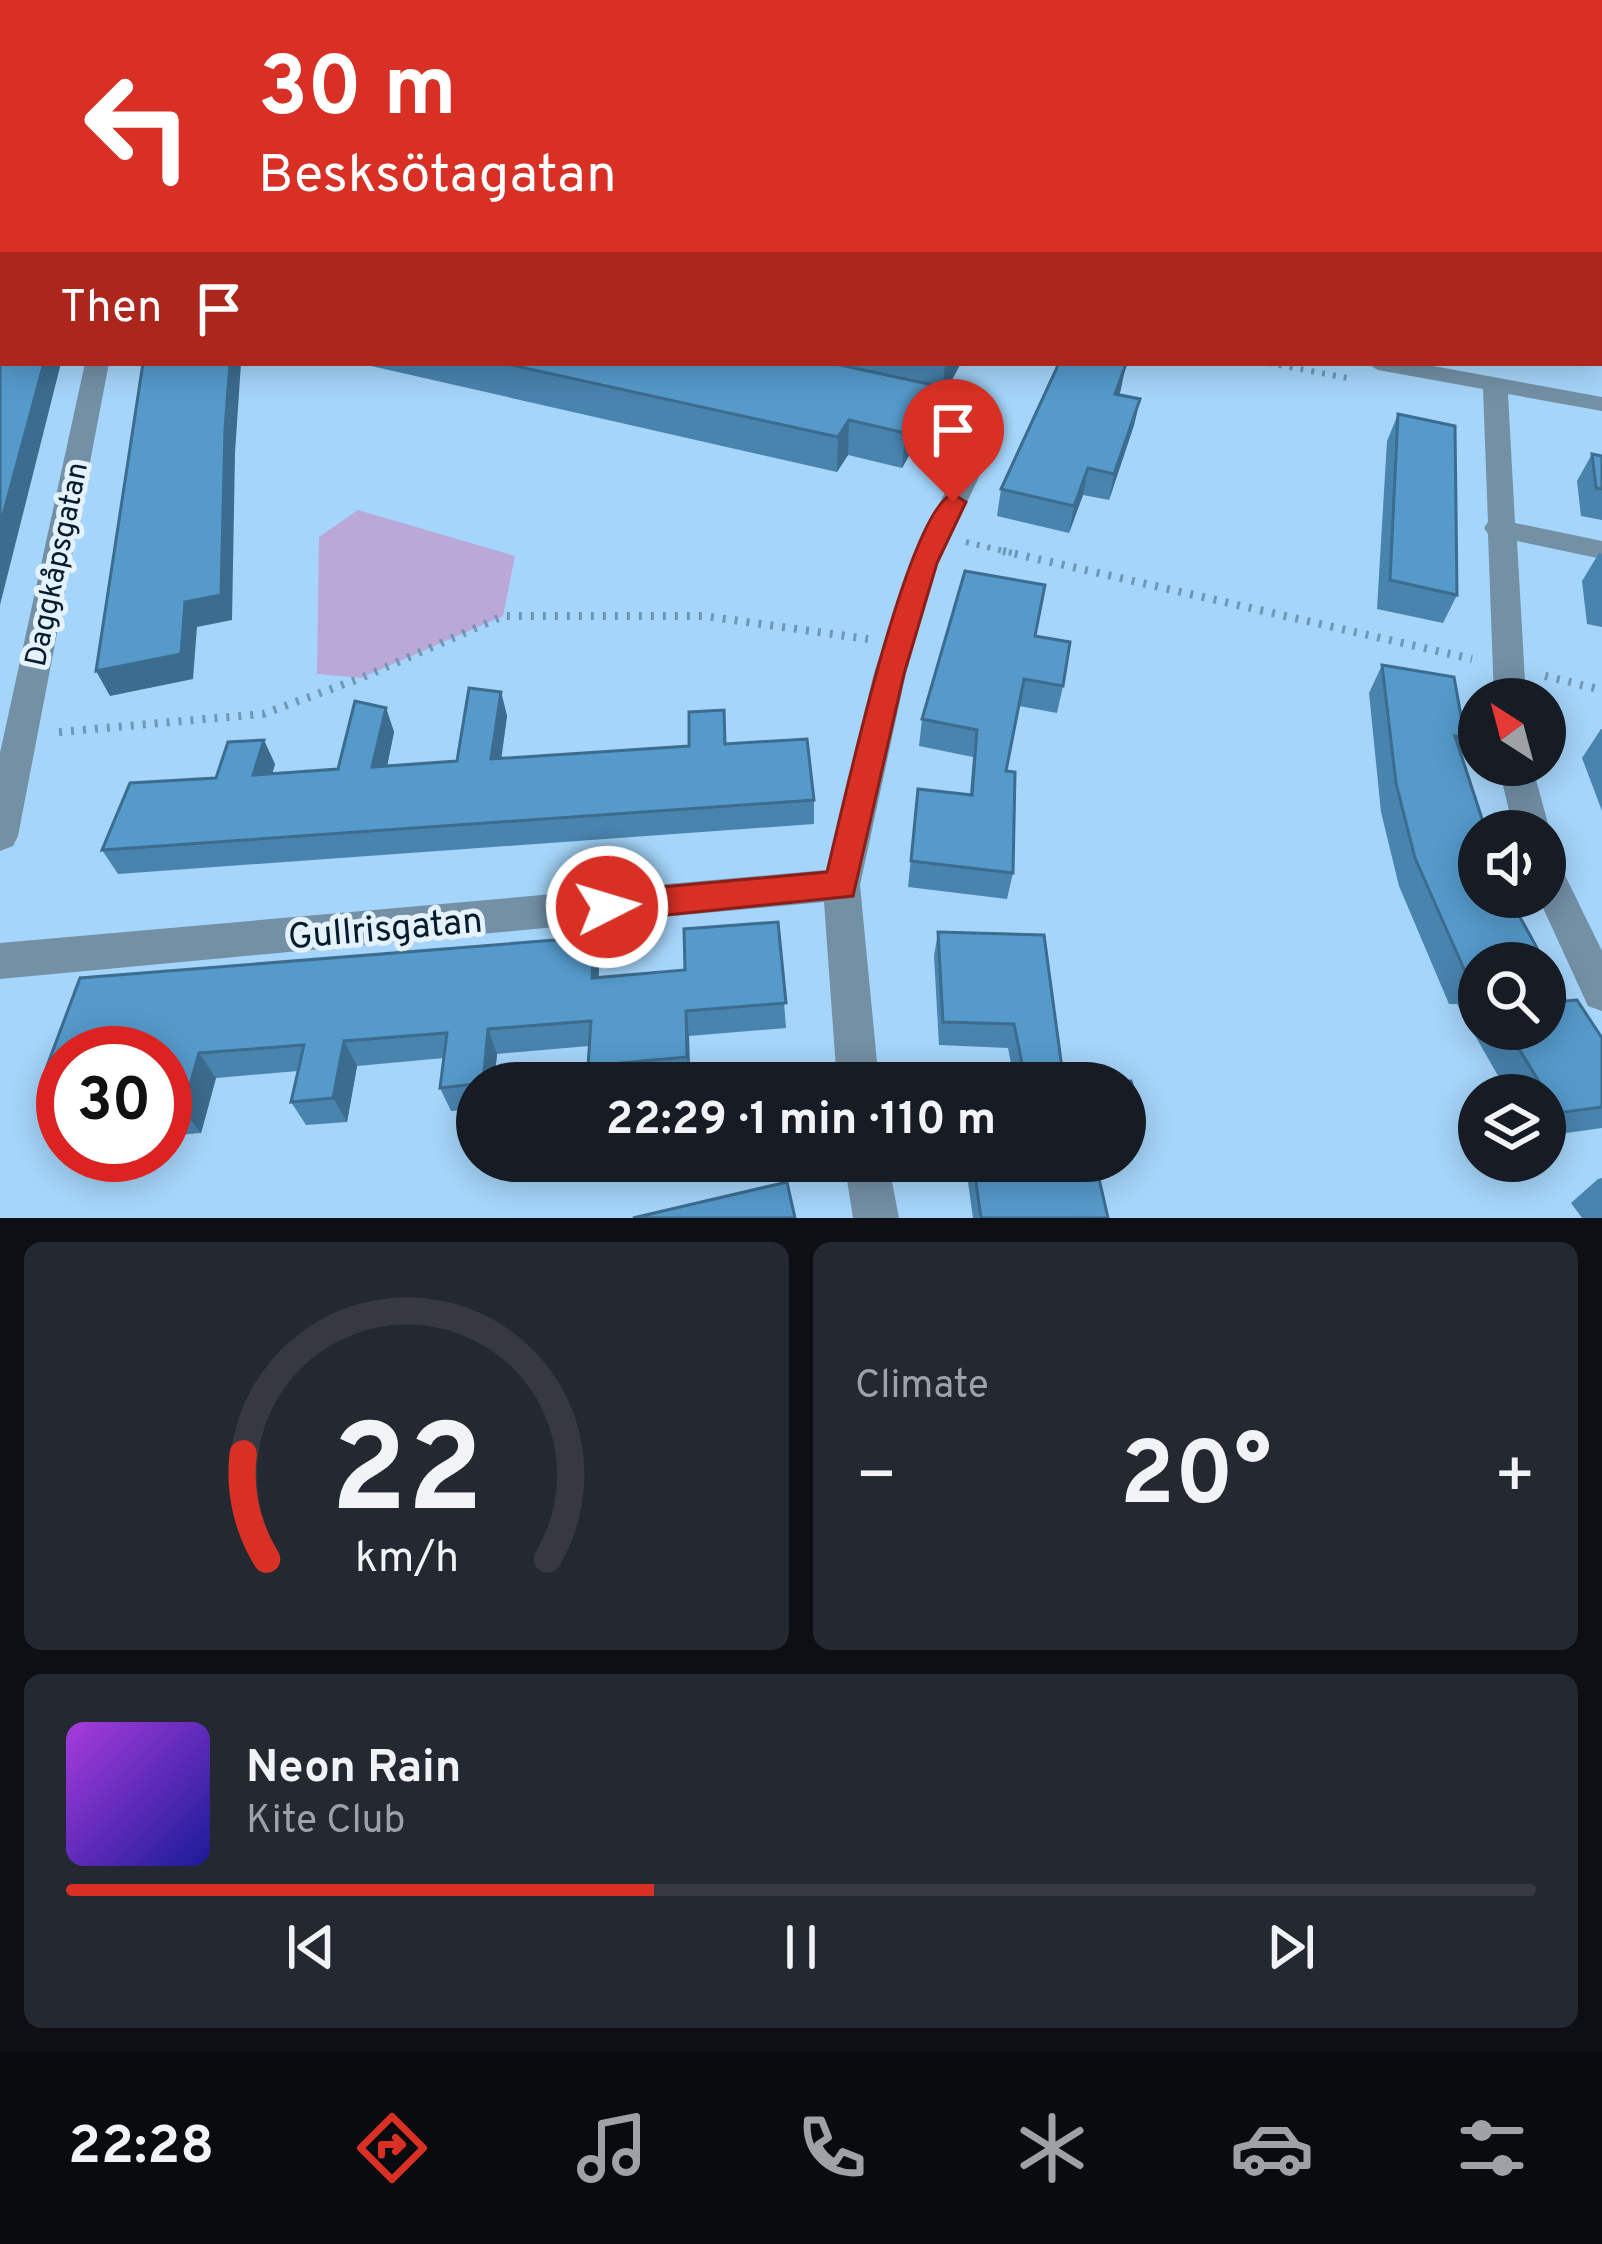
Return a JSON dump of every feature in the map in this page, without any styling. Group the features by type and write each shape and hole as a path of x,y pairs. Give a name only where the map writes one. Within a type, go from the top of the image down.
{"street":[{"name":"Daggkåpsgatan","path":"0,836 96,366"},
{"path":"1395,366 1602,404"},
{"path":"1495,384 1498,528 1509,678"},
{"path":"856,1062 841,885 899,643 924,563 986,435 966,415 859,391"},
{"path":"1498,528 1602,550"},
{"name":"Gullrisgatan","path":"0,961 841,885"},
{"path":"1566,917 1602,994"},
{"path":"870,1182 876,1218"}],"path":[{"path":"938,535 1602,690"},
{"path":"21,735 263,714 361,678 503,616 704,616 899,643"}],"shaded area":[{"path":"358,510 515,556 503,616 361,678 317,674 319,537"}],"building":[{"path":"0,366 43,366 0,526"},
{"path":"143,366 230,366 221,595 185,602 181,654 96,671"},
{"path":"516,366 845,366 933,385 905,433 849,420 838,437"},
{"path":"1058,366 1125,366 1115,394 1140,399 1114,474 1088,468 1074,506 1001,489"},
{"path":"1398,414 1455,426 1457,595 1390,580"},
{"path":"1592,454 1602,456 1602,489 1596,488"},
{"path":"965,571 1045,585 1035,636 1070,642 1063,686 1024,679 1006,771 1015,772 1013,873 911,861 918,789 972,795 977,730 922,719"},
{"path":"1382,665 1454,677 1458,786 1471,786 1479,810 1458,810 1458,918 1521,918 1534,942 1458,942 1458,955 1415,858 1396,783"},
{"path":"469,688 501,692 491,759 689,746 689,712 724,710 725,744 807,739 814,800 102,850 130,783 216,778 228,742 264,740 253,775 338,769 355,701 386,708 372,767 457,761"},
{"path":"778,922 786,1003 686,1011 687,1057 588,1062 591,1021 488,1029 485,1062 456,1062 456,1086 440,1088 447,1033 344,1041 333,1098 291,1102 304,1045 199,1053 192,1078 192,1026 62,1026 80,978 594,937 592,978 685,970 684,929"},
{"path":"938,932 1044,935 1061,1062 1022,1062 1014,1024 943,1022"},
{"path":"1577,1000 1602,1038 1602,1107 1566,1112 1566,1074 1534,1074 1520,1050 1566,1050 1566,1001"},
{"path":"787,1182 795,1218 633,1218"},
{"path":"976,1182 1100,1182 1108,1218 981,1218"}],"route":[{"path":"607,907 841,885 890,674 924,563 953,502"}]}
